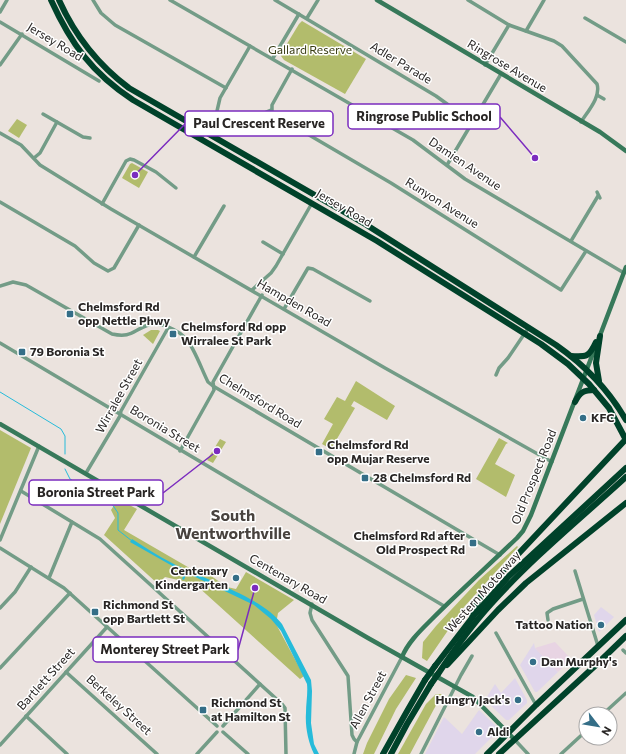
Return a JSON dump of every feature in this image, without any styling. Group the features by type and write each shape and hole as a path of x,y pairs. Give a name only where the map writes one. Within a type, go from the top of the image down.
{"highway":[{"name":"Jersey Road","path":"51,0 65,30 91,65 107,80 133,100 312,202 525,333 558,356 584,378 609,408 626,440"},
{"name":"Jersey Road","path":"59,0 80,40 105,68 132,90 365,224 529,327 571,356 587,370 614,400 626,420"},
{"path":"571,356 587,356 600,336"},
{"path":"600,336 596,363 600,383"},
{"path":"575,402 583,391 594,390"},
{"path":"614,400 626,410"},
{"path":"464,627 487,588 531,539 626,440"},
{"name":"Western Motorway","path":"439,670 464,627 509,576 626,468"},
{"name":"Western Motorway","path":"383,754 406,712 474,624 511,583 626,477"},
{"path":"439,670 460,652 498,610 526,583 626,503"},
{"path":"604,521 626,508"},
{"path":"486,754 626,620"},
{"path":"499,754 626,636"},
{"name":"Western Motorway","path":"391,754 417,707 428,682"}],"main road":[{"name":"Ringrose Avenue","path":"377,0 617,143 626,151"},
{"name":"Old Prospect Road","path":"402,657 409,644 444,606 500,555 520,535 527,524 625,269"},
{"name":"Centenary Road","path":"0,424 473,697 514,739"}],"street":[{"path":"0,12 7,0"},
{"path":"93,0 101,13 115,25 226,88"},
{"name":"Damien Avenue","path":"170,0 413,140 467,180 586,251 625,269"},
{"name":"Adler Parade","path":"275,0 436,96 472,122"},
{"path":"307,18 318,0"},
{"path":"468,0 509,24 554,41 562,46 597,84 597,95 581,122"},
{"path":"526,31 544,0"},
{"path":"273,58 299,14"},
{"path":"585,18 626,42"},
{"name":"Jersey Road","path":"0,22 99,81"},
{"path":"485,65 509,24"},
{"path":"0,65 22,34"},
{"path":"201,139 217,111 219,101 250,46"},
{"path":"264,113 272,110 272,103 292,69"},
{"path":"447,165 501,74"},
{"path":"597,95 604,98"},
{"name":"Runyon Avenue","path":"272,110 276,115 391,183 561,290 586,251"},
{"path":"43,114 83,137 90,138"},
{"path":"34,158 39,154 57,122"},
{"name":"Hampden Road","path":"0,133 21,145 40,164 102,204 385,368 552,462"},
{"path":"26,157 31,154"},
{"path":"128,154 129,159"},
{"path":"129,159 134,160 156,172 176,188"},
{"path":"102,204 126,161 129,159"},
{"path":"571,241 598,195"},
{"path":"0,202 75,246 94,263 108,271 114,268 139,225"},
{"path":"252,290 270,273 283,254 312,202"},
{"path":"194,257 224,206"},
{"path":"263,242 283,254"},
{"path":"284,309 308,268 313,269 370,301"},
{"name":"Chelmsford Road","path":"0,286 13,282 26,285 112,334 130,334 145,326 153,324 162,325 168,328 187,340 208,382 213,386 500,555"},
{"path":"180,451 214,390 213,382 262,296"},
{"path":"496,375 499,368 508,358 529,327"},
{"name":"Wirralee Street","path":"86,473 168,328"},
{"name":"Boronia Street","path":"0,343 444,606"},
{"path":"0,540 39,446"},
{"path":"21,491 102,541 284,707 286,754"},
{"path":"49,578 72,522"},
{"path":"0,546 70,593 217,726 223,726"},
{"path":"0,608 15,592 31,567"},
{"path":"575,571 598,647"},
{"path":"0,668 70,593"},
{"path":"548,620 547,613 553,609 583,599"},
{"path":"312,604 310,613 312,620 348,676 352,734 357,742"},
{"name":"Bartlett Street","path":"0,746 107,627"},
{"path":"496,633 536,705"},
{"path":"421,754 472,656"},
{"name":"Allen Street","path":"354,754 357,742 402,657"},
{"name":"Berkeley Street","path":"66,672 158,754"},
{"path":"248,754 223,732 223,726 260,684"},
{"path":"612,706 626,693"},
{"path":"26,716 67,754"},
{"path":"197,754 217,732 217,726"},
{"path":"217,732 219,734 223,732"},
{"path":"561,754 578,738"},
{"path":"514,739 528,754"}],"shaded area":[{"name":"Tattoo Nation","path":"601,607 614,617 599,632 594,615"},
{"path":"555,642 571,659 558,672 535,648"},
{"path":"534,643 535,648 558,672 537,692 535,692 520,665"},
{"path":"515,678 527,700 527,703 509,720 506,720 485,700 495,684 501,693"},
{"path":"479,710 498,728 498,731 475,754 425,754 444,717 462,734"}],"green space":[{"name":"Gallard Reserve","path":"302,21 366,59 345,94 284,60 281,56 282,52"},
{"path":"17,119 27,125 19,138 8,131"},
{"path":"132,163 148,172 139,188 122,178"},
{"path":"151,330 160,331 153,344 143,335"},
{"path":"356,381 395,406 387,420 354,401 351,406 355,408 331,449 322,444 333,424 324,419 337,397 345,401"},
{"path":"0,430 31,448 0,524"},
{"path":"499,438 508,443 495,464 515,475 506,497 476,479"},
{"path":"220,439 226,442 213,463 207,460"},
{"path":"118,499 137,509 124,530 193,570 204,571 227,587 236,589 246,572 294,600 278,613 276,624 304,676 300,679 196,585 165,577 158,584 104,535 115,518 111,510"},
{"path":"517,546 518,547 464,607 427,661 422,658 423,642 436,626 479,580"},
{"path":"406,675 416,678 396,709 374,754 363,754 389,699"},
{"path":"436,694 442,694 410,754 398,754 426,704"}],"water":[{"path":"132,539 172,563 247,597 273,614 282,624 311,680 311,723 314,744 319,754 314,754 307,734 307,684 281,631 271,619 254,605 189,574 186,575 184,580 182,579 184,574 183,572 130,542"}],"waterway":[{"path":"0,392 61,429 65,436 65,454"},
{"path":"65,469 70,479 112,504 118,513 118,530 132,541"}],"place":[{"name":"Ringrose Public School","path":"535,158"},
{"name":"Paul Crescent Reserve","path":"135,175"},
{"name":"Chelmsford Rd opp Nettle Phwy","path":"70,314"},
{"name":"Chelmsford Rd opp Wirralee St Park","path":"173,334"},
{"name":"79 Boronia St","path":"22,352"},
{"name":"KFC","path":"583,418"},
{"name":"Boronia Street Park","path":"217,451"},
{"name":"Chelmsford Rd opp Mujar Reserve","path":"319,452"},
{"name":"28 Chelmsford Rd","path":"365,478"},
{"name":"Chelmsford Rd after Old Prospect Rd","path":"473,543"},
{"name":"Centenary Kindergarten","path":"236,578"},
{"name":"Monterey Street Park","path":"255,588"},
{"name":"Richmond St opp Bartlett St","path":"95,612"},
{"name":"Tattoo Nation","path":"601,625"},
{"name":"Dan Murphy's","path":"533,662"},
{"name":"Hungry Jack's","path":"518,700"},
{"name":"Richmond St at Hamilton St","path":"203,710"},
{"name":"Aldi","path":"479,732"}],"district":[{"name":"South Wentworthville","path":"233,524"}]}
